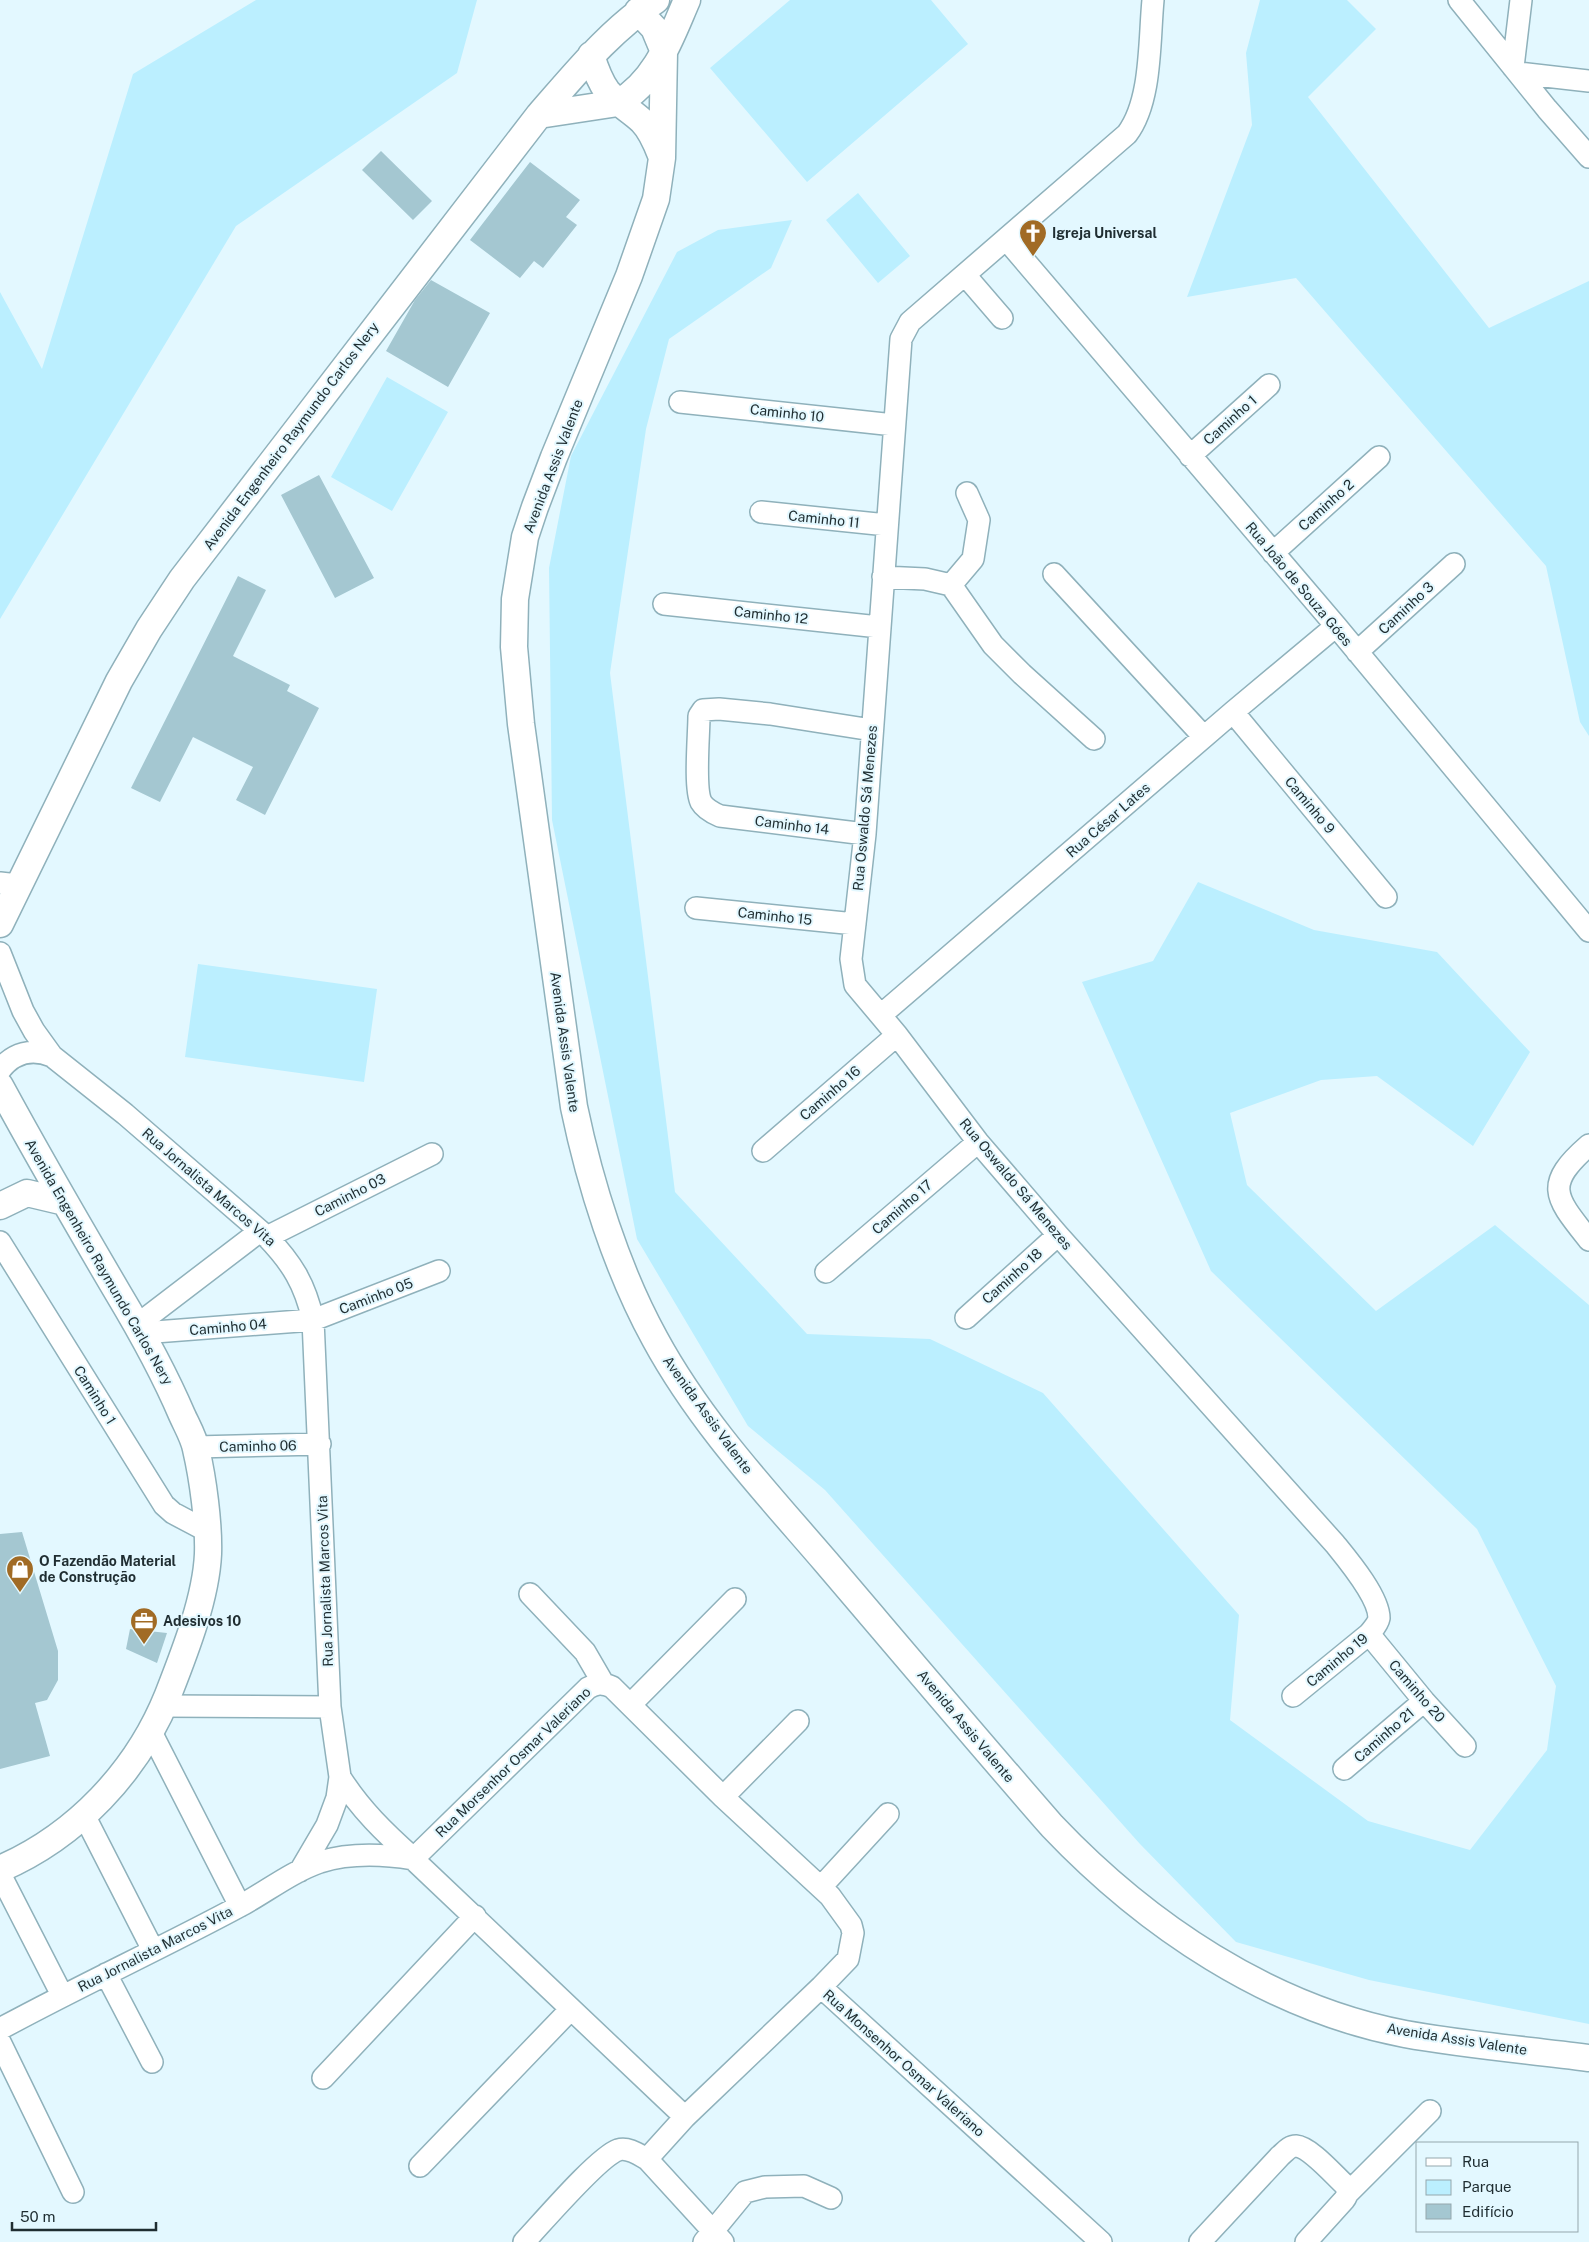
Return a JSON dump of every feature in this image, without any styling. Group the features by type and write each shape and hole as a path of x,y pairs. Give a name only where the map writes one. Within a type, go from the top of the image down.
{"main road":[{"name":"Avenida Assis Valente","path":"687,0 664,52 662,158 656,199 645,235 548,472 525,537 515,599 514,647 521,724 576,1116 585,1160 630,1288 654,1338 677,1377 740,1462 1052,1826 1106,1880 1140,1907 1226,1965 1261,1985 1351,2020 1404,2034 1589,2058"},
{"path":"539,116 618,103 630,96 647,80 664,52 654,28 640,4"},
{"name":"Avenida Engenheiro Raymundo Carlos Nery","path":"0,924 9,884 119,681 149,629 182,579 539,116 591,55 640,4"},
{"path":"591,55 601,82 618,103 642,122 650,131 662,158"},
{"name":"Avenida Engenheiro Raymundo Carlos Nery","path":"0,1086 164,1374 196,1447 207,1531 208,1554 202,1590 183,1658 152,1732 106,1794 84,1815 52,1842 22,1860 0,1869"},
{"path":"27,1193 41,1161"},
{"path":"0,1206 27,1193 65,1202"}],"street":[{"name":"Rua Oswaldo Sá Menezes","path":"1153,0 1144,100 1135,124 1116,146 910,322 901,339 865,834 851,959 855,985 897,1035 978,1142 1058,1235 1335,1544"},
{"path":"1459,0 1515,70 1581,139 1589,157"},
{"path":"1515,70 1520,0"},
{"path":"1515,70 1589,81"},
{"name":"Rua João de Souza Góes","path":"1006,239 1358,652 1589,931"},
{"path":"965,275 1002,318"},
{"name":"Caminho 1","path":"1190,456 1269,385"},
{"name":"Caminho 10","path":"680,402 894,424"},
{"name":"Caminho 2","path":"1273,553 1379,458"},
{"path":"951,585 973,558 979,520 967,493"},
{"name":"Caminho 11","path":"761,512 887,526"},
{"name":"Caminho 3","path":"1358,652 1454,564"},
{"path":"1054,574 1204,737"},
{"path":"883,577 925,579 951,585 993,645 1094,739"},
{"name":"Caminho 12","path":"664,604 879,627"},
{"name":"Rua César Lates","path":"881,1015 1233,712 1336,626"},
{"name":"Caminho 14","path":"865,834 720,816 711,812 702,804 699,798 700,716 703,710 710,708 770,714 872,730"},
{"name":"Caminho 9","path":"1233,712 1386,897"},
{"name":"Caminho 15","path":"696,908 854,924"},
{"name":"Rua Jornalista Marcos Vita","path":"0,953 23,1011 34,1031 52,1056 125,1114 264,1234 284,1255 307,1294 313,1320 320,1444 330,1707 340,1777 338,1798 300,1871 240,1906 62,1995 0,2029"},
{"name":"Caminho 16","path":"763,1151 897,1035"},
{"path":"0,1070 9,1060 22,1054 36,1051 52,1056"},
{"name":"Caminho 17","path":"826,1272 978,1142"},
{"path":"1589,1145 1574,1158 1558,1180 1559,1194 1569,1214 1589,1240"},
{"name":"Caminho 03","path":"140,1329 264,1234 432,1154"},
{"name":"Caminho 18","path":"966,1318 1058,1235"},
{"name":"Caminho 1","path":"0,1242 164,1505 173,1514 207,1531"},
{"name":"Caminho 05","path":"313,1320 439,1271"},
{"name":"Caminho 04","path":"140,1329 313,1320"},
{"name":"Caminho 06","path":"196,1447 320,1444"},
{"name":"Caminho 19","path":"1293,1696 1369,1634 1379,1617 1364,1581 1335,1544"},
{"path":"530,1594 585,1652 603,1683"},
{"path":"631,1704 735,1599"},
{"name":"Caminho 20","path":"1369,1634 1424,1701 1465,1746"},
{"name":"Rua Morsenhor Osmar Valeriano","path":"414,1859 588,1688 595,1684 603,1683 612,1687 631,1704 722,1797 821,1887 844,1913 853,1933 848,1959 822,1987"},
{"name":"Caminho 21","path":"1344,1769 1424,1701"},
{"path":"163,1706 330,1707"},
{"path":"722,1797 798,1721"},
{"path":"152,1732 240,1906"},
{"path":"340,1777 354,1800 372,1820 684,2117"},
{"path":"821,1887 888,1814"},
{"path":"84,1815 152,1950"},
{"path":"300,1871 320,1862 344,1857 386,1854 414,1859"},
{"path":"0,1874 62,1995"},
{"path":"323,2078 475,1916"},
{"path":"106,1974 152,2062"},
{"name":"Rua Monsenhor Osmar Valeriano","path":"646,2159 684,2117 822,1987 1101,2242"},
{"path":"420,2166 570,2010"},
{"path":"0,2042 74,2192"},
{"path":"1306,2242 1333,2213 1348,2193 1430,2111"},
{"path":"1200,2242 1289,2148 1296,2146 1309,2152 1345,2185 1348,2193"},
{"path":"524,2242 608,2155 620,2149 634,2152 646,2159 713,2239 745,2192 765,2186 804,2186 831,2198"}],"green space":[{"path":"256,0 477,0 457,73 236,226 0,619 0,292 42,369 133,74"},
{"path":"790,0 931,0 968,44 807,182 710,68"},
{"path":"1260,0 1347,0 1376,29 1308,97 1489,328 1589,281 1589,736 1580,722 1546,566 1296,278 1187,297 1252,125 1246,53"},
{"path":"858,193 910,256 878,283 826,220"},
{"path":"792,220 771,268 669,339 646,429 610,673 675,1192 807,1334 930,1339 1043,1393 1239,1615 1230,1720 1368,1821 1470,1850 1547,1750 1556,1686 1477,1529 1211,1271 1082,982 1153,961 1198,882 1314,930 1437,952 1530,1052 1473,1146 1377,1076 1321,1080 1230,1113 1247,1185 1376,1311 1495,1225 1589,1305 1589,2024 1369,1980 1236,1942 1140,1844 825,1490 748,1426 637,1239 552,820 549,568 571,456 677,252 718,230"},
{"path":"387,377 448,412 392,511 331,477"},
{"path":"198,964 377,989 364,1082 185,1057"}],"building":[{"path":"381,151 432,201 413,220 362,170"},
{"path":"530,162 580,200 566,217 577,225 543,268 534,261 520,278 470,240"},
{"path":"431,280 490,313 448,387 386,351 415,300"},
{"path":"319,475 374,578 335,598 281,495"},
{"path":"238,576 266,590 233,656 290,685 287,691 319,708 265,815 236,800 253,767 193,737 160,802 131,788"},
{"name":"O Fazendão Material de Construção","path":"22,1532 58,1651 58,1680 47,1700 35,1703 50,1756 0,1769 0,1534"},
{"path":"130,1629 167,1633 157,1663 126,1649"}],"place":[{"name":"Igreja Universal","path":"1033,257"},
{"name":"O Fazendão Material de Construção","path":"20,1593"},
{"name":"Adesivos 10","path":"144,1645"}]}
